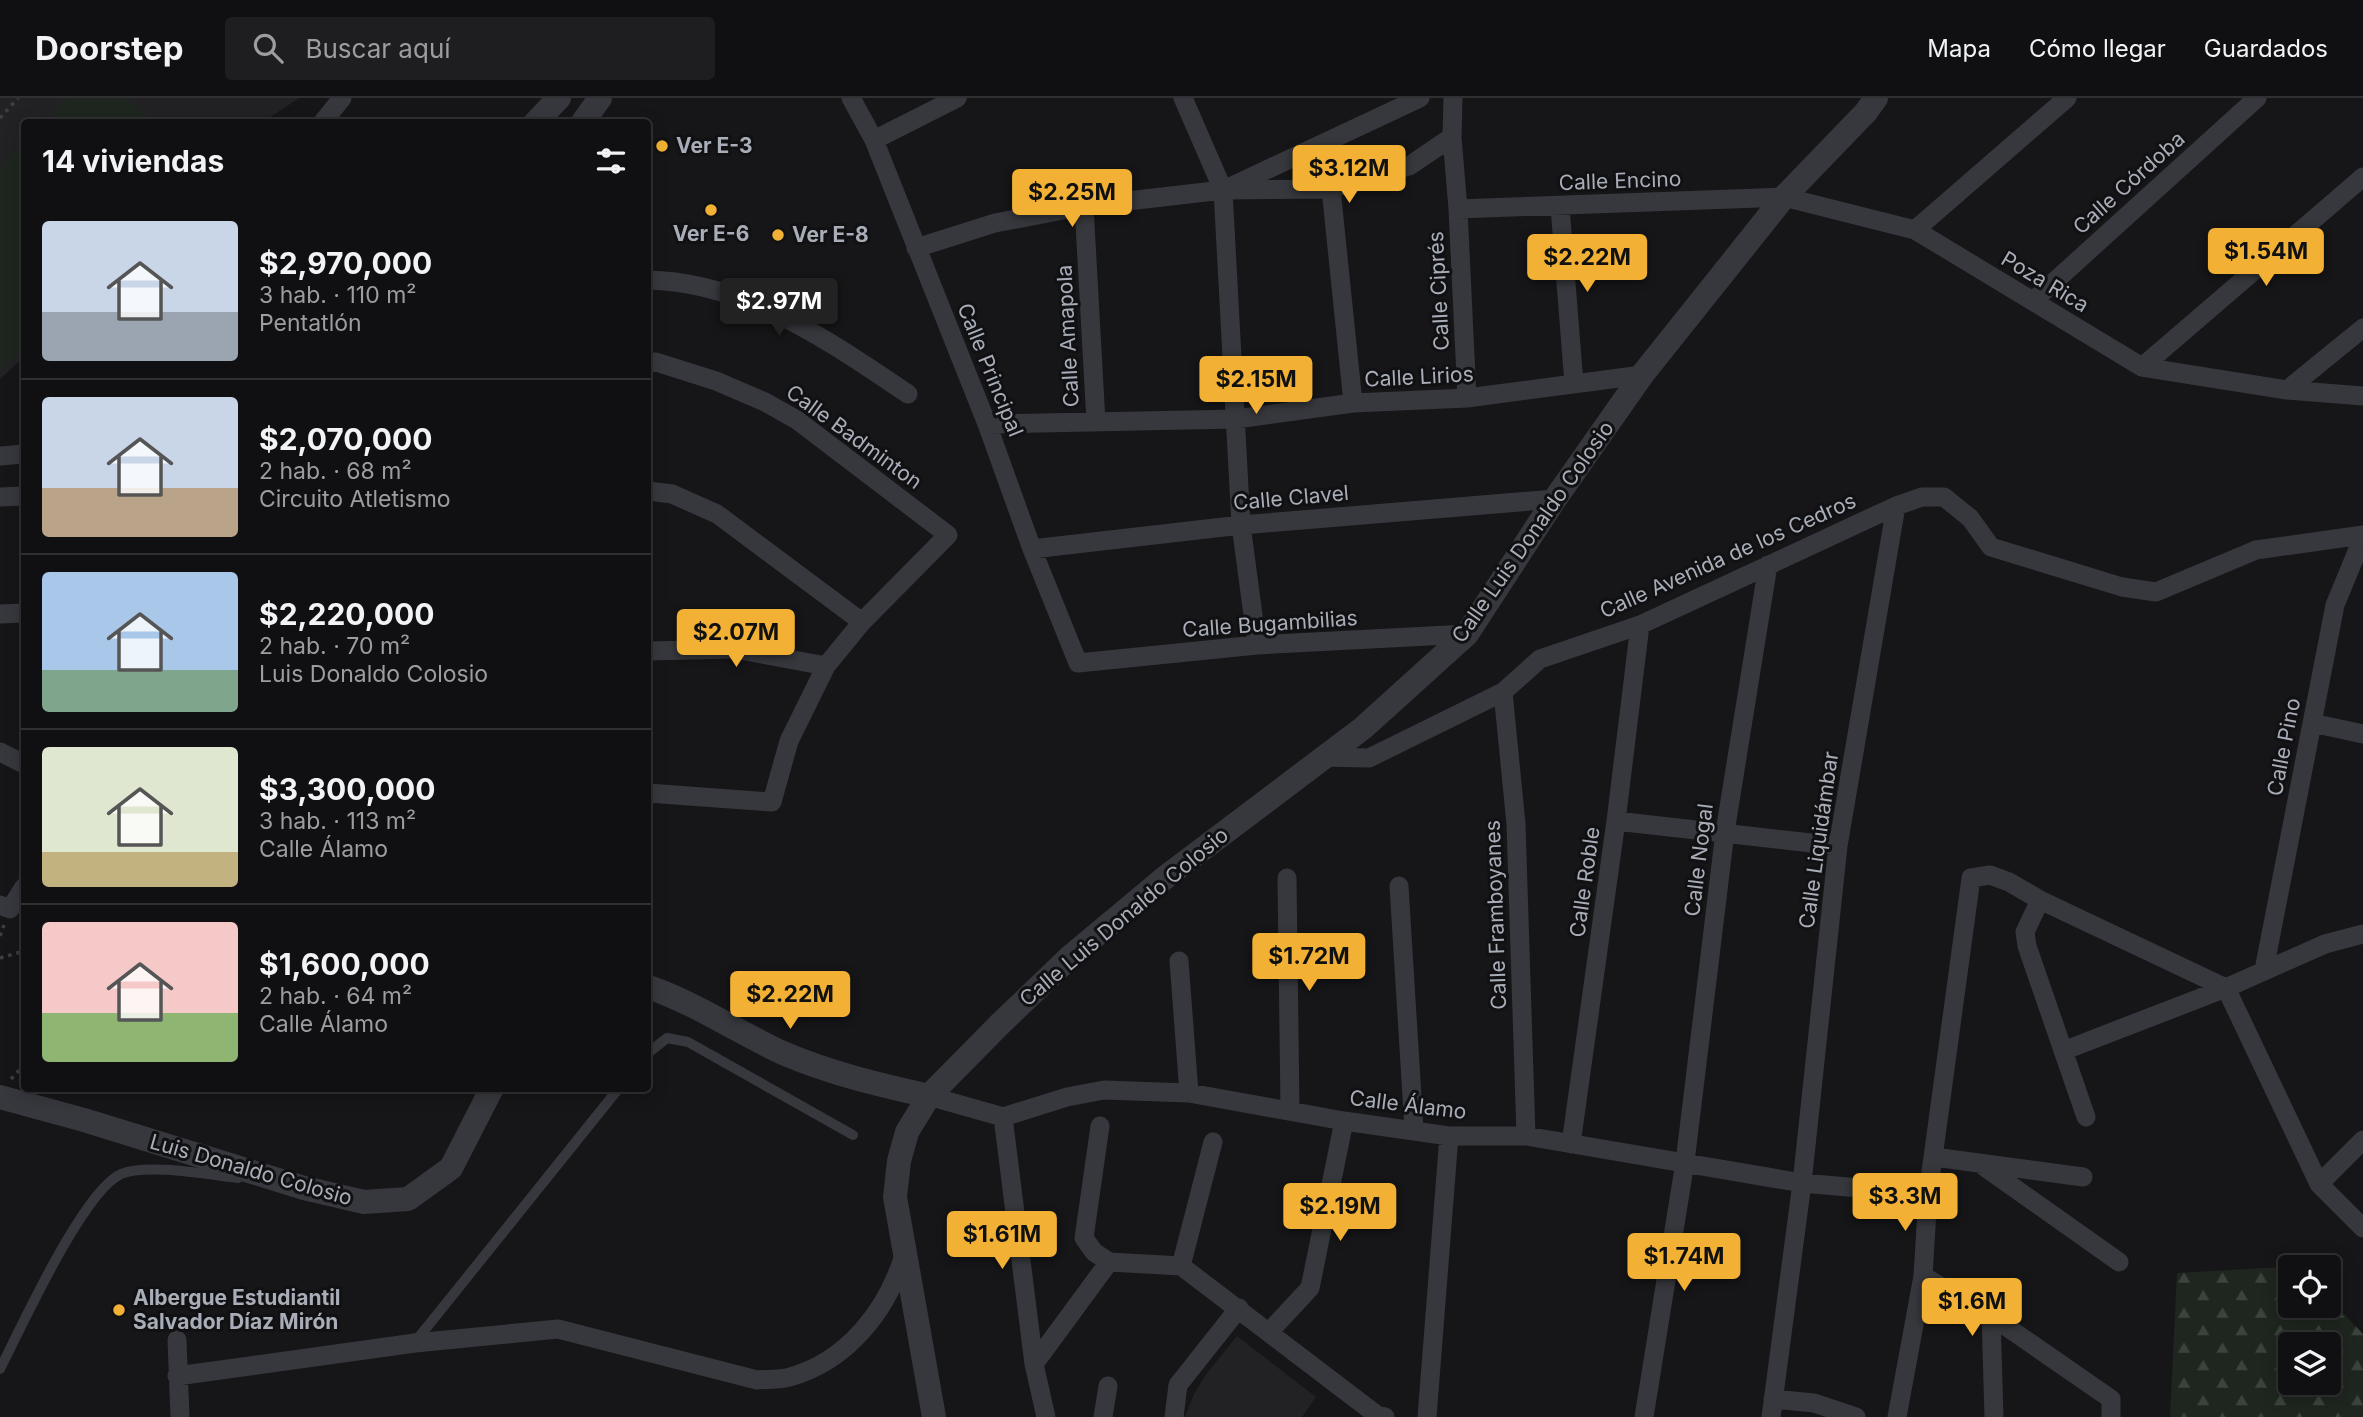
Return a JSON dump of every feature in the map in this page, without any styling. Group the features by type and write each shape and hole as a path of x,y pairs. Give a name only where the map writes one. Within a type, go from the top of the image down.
{"street":[{"path":"325,119 342,98"},
{"path":"539,119 559,98"},
{"path":"585,119 600,98"},
{"name":"Calle Principal","path":"851,98 874,140 987,424 1077,663"},
{"path":"874,140 957,98"},
{"path":"1184,98 1223,190 1241,525 1257,646"},
{"path":"1223,190 1420,98"},
{"name":"Calle Ciprés","path":"1453,98 1452,137 1467,398"},
{"path":"1915,230 2067,98"},
{"name":"Calle Córdoba","path":"2033,301 2257,98"},
{"name":"Calle Luis Donaldo Colosio","path":"934,1417 895,1197 898,1161 907,1132 929,1096 1070,957 1167,876 1321,757 1363,728 1467,634 1555,499 1642,375 1784,197 1869,103"},
{"path":"916,248 995,222 1084,206 1223,190 1331,189 1409,166 1452,137"},
{"path":"2142,367 2363,177"},
{"path":"1331,189 1353,403"},
{"name":"Poza Rica","path":"1784,197 1915,230 2142,367 2287,390 2363,397"},
{"name":"Calle Encino","path":"1458,209 1784,197"},
{"name":"Calle Amapola","path":"1084,206 1096,422"},
{"path":"1560,207 1574,384"},
{"path":"651,280 717,290 761,306 807,329 908,394"},
{"path":"2287,390 2363,328"},
{"name":"Calle Badminton","path":"651,363 716,381 765,402 797,420 948,535 862,622"},
{"name":"Calle Lirios","path":"987,424 1236,419 1353,403 1467,398 1642,375"},
{"path":"0,456 21,454"},
{"path":"651,491 672,494 717,514 862,622 825,666 789,741 772,802 651,793"},
{"path":"0,497 21,496"},
{"name":"Calle Avenida de los Cedros","path":"1321,757 1369,758 1503,692 1540,659 1640,625 1922,496 1944,497 1970,518 1992,547 2122,587 2156,592 2256,550 2363,536"},
{"name":"Calle Clavel","path":"1032,549 1241,525 1555,499"},
{"name":"Calle Liquidámbar","path":"1772,1408 1802,1183 1838,846 1896,506"},
{"name":"Calle Pino","path":"2264,970 2335,605 2363,536"},
{"name":"Calle Nogal","path":"1644,1417 1685,1162 1725,832 1768,565"},
{"path":"0,614 21,613"},
{"name":"Calle Roble","path":"1571,1144 1640,625"},
{"name":"Calle Bugambilias","path":"1077,663 1257,646 1467,634"},
{"path":"651,651 735,649 825,666"},
{"name":"Calle Framboyanes","path":"1503,692 1516,824 1526,1136"},
{"path":"2312,723 2363,734"},
{"path":"0,752 21,762"},
{"path":"1616,821 1838,846"},
{"path":"1897,1417 1923,1276 1928,1194 1971,878 1990,875 2008,882 2040,900 2226,988 2319,1184 2363,1228"},
{"path":"1287,878 1290,1109"},
{"path":"1399,886 1414,1129"},
{"path":"5,907 21,890"},
{"path":"2040,900 2025,932 2027,946 2086,1117"},
{"path":"2063,1051 2226,988 2325,944 2363,934"},
{"path":"1179,961 1189,1093"},
{"path":"651,988 675,996 784,1053 831,1070 1003,1117 1034,1364 1046,1417"},
{"name":"Calle Álamo","path":"1003,1117 1067,1097 1104,1090 1189,1093 1290,1109 1344,1121 1449,1136 1526,1136 1802,1183 1928,1194"},
{"name":"Luis Donaldo Colosio","path":"0,1097 304,1188 364,1202 408,1199 451,1168 490,1092"},
{"path":"1269,1332 1310,1288 1344,1121"},
{"path":"1101,1126 1084,1238 1094,1252 1109,1262 1181,1266 1377,1415 1385,1417"},
{"path":"1427,1417 1449,1136"},
{"path":"2319,1184 2363,1140"},
{"path":"1181,1266 1213,1142"},
{"path":"1934,1157 2083,1177"},
{"path":"1979,1163 2119,1262"},
{"path":"177,1376 415,1343 558,1329 757,1380 787,1378 824,1365 850,1343 877,1313 896,1282 906,1250"},
{"path":"1034,1364 1109,1262"},
{"path":"1923,1276 1991,1315 2111,1399 2111,1417"},
{"path":"1174,1417 1178,1385 1238,1308"},
{"path":"1991,1315 1994,1417"},
{"path":"177,1340 180,1417"},
{"path":"1102,1417 1108,1386"},
{"path":"1772,1408 1814,1403 1856,1417"}],"lane":[{"path":"651,1050 667,1038 688,1042 853,1135"},
{"path":"415,1343 616,1092"},
{"path":"0,1369 59,1252 100,1191 121,1174 146,1170 209,1174 304,1188"}],"path":[{"path":"0,118 18,98"},
{"path":"0,958 21,952"}],"shaded area":[{"path":"0,98 299,98 268,119 21,119 21,360 0,379"},
{"path":"1237,1336 1316,1397 1302,1417 1185,1417 1194,1394 1207,1373"}],"green space":[{"path":"68,98 127,98 152,119 47,119"},
{"path":"21,147 21,351 0,371 0,169"},
{"path":"2278,1267 2278,1318 2341,1318 2341,1311 2363,1334 2363,1417 2170,1417 2177,1273"}],"place":[{"name":"Ver E-3","path":"662,146"},
{"name":"Ver E-6","path":"711,210"},
{"name":"Ver E-8","path":"778,235"},
{"name":"Albergue Estudiantil Salvador Díaz Mirón","path":"119,1310"}]}
